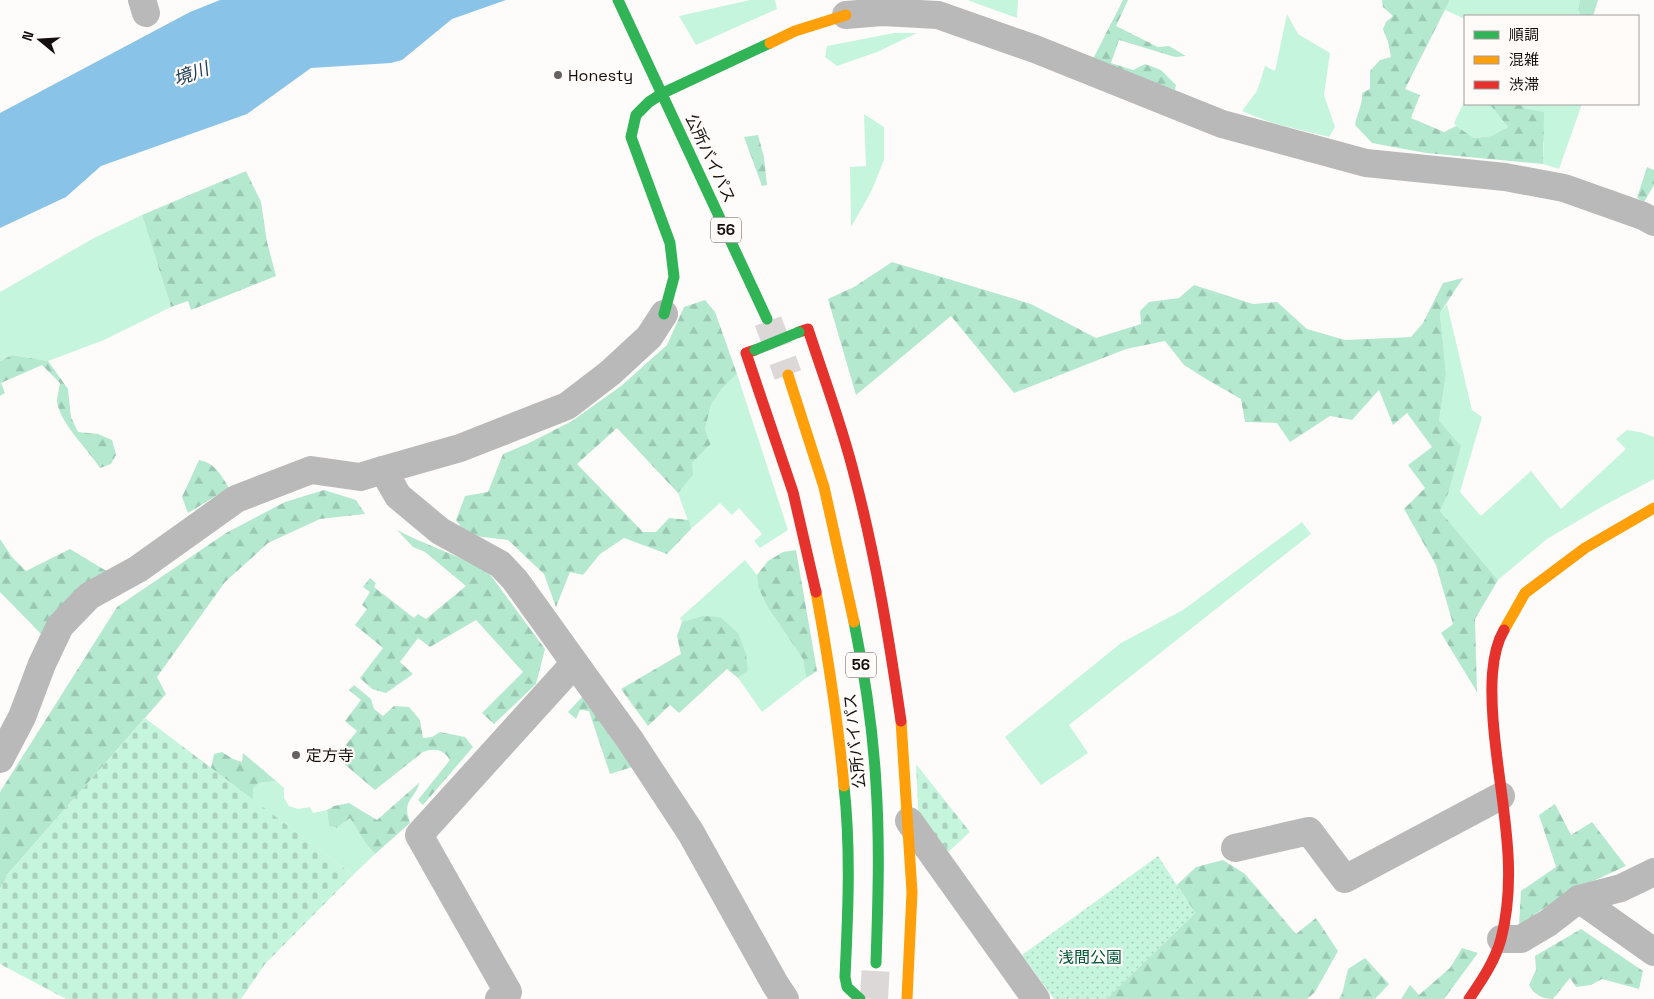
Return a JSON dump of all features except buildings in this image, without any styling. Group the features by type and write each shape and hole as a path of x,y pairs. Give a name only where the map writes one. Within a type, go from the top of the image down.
{"street":[{"name":"56","path":"618,0 662,93"},
{"path":"0,759 22,717 42,664 60,626 89,596 138,569 236,500 311,470 360,477 460,448 566,406 610,372 649,337 664,314 674,277 670,243 631,137 631,121 644,104 662,93 795,31 846,15 882,12 938,15 1036,49 1222,124 1366,164 1505,177 1564,188 1643,216 1654,222"},
{"name":"公所バイパス","path":"662,93 767,319"},
{"path":"860,999 849,990 845,977 848,892 847,812 839,732 825,640 793,492 746,353 808,329 855,476 874,557 903,733 912,892 906,999"},
{"name":"公所バイパス","path":"788,375 823,485 842,563 871,725 877,811 879,887 876,963"},
{"path":"382,470 398,496 440,531 500,564 515,580 630,740 691,833 774,984 785,999"},
{"path":"1469,999 1490,967 1501,939 1509,890 1507,829 1495,745 1491,688 1498,640 1525,592 1585,548 1654,508"},
{"path":"499,999 508,992 419,835 574,664"},
{"path":"1235,848 1309,831 1345,879 1501,796"},
{"path":"909,821 1036,999"},
{"path":"1501,939 1521,939 1548,923 1579,899 1621,888 1654,872"},
{"path":"1579,899 1654,952"}],"green space":[{"path":"750,0 775,0 777,9 696,45 679,16"},
{"path":"968,0 1018,0 1017,18 970,1"},
{"path":"1123,0 1128,0 1116,26 1158,47 1169,46 1186,56 1175,57 1119,40 1111,63 1133,70 1145,64 1161,70 1176,85 1175,90 1093,59"},
{"path":"1382,0 1450,0 1405,89 1420,95 1411,118 1444,132 1456,126 1474,138 1491,136 1508,127 1492,105 1521,105 1527,109 1544,112 1543,164 1426,153 1372,143 1355,125 1362,101 1362,93 1370,89 1370,71 1380,60 1391,57 1383,29 1386,22 1393,16 1383,7"},
{"path":"1450,0 1580,0 1578,10 1580,15 1464,15 1464,19 1445,10"},
{"path":"1580,0 1598,0 1593,15 1580,15 1578,10"},
{"path":"1287,14 1298,34 1330,53 1324,95 1335,127 1329,137 1272,123 1242,111 1257,91 1265,66 1275,71"},
{"path":"894,33 917,33 877,52 837,66 825,57 827,46"},
{"path":"1464,102 1464,105 1492,105 1508,127 1491,136 1474,138 1454,123"},
{"path":"1521,105 1582,105 1559,169 1543,164 1544,143 1527,109"},
{"path":"864,114 884,127 884,160 871,192 851,227 850,167 866,166"},
{"path":"758,135 764,157 767,185 762,186 744,137"},
{"path":"1647,167 1654,170 1654,185 1644,202 1637,198"},
{"path":"246,171 261,202 267,242 276,276 191,310 188,301 171,307 142,215"},
{"path":"142,215 171,307 104,340 48,361 12,355 0,361 0,292 94,238"},
{"path":"892,262 1031,304 1096,338 1141,324 1140,311 1149,302 1179,298 1194,285 1253,304 1277,302 1307,329 1345,340 1411,337 1423,323 1443,283 1463,278 1440,313 1446,374 1439,421 1461,446 1448,494 1440,511 1498,580 1475,619 1477,692 1441,633 1453,624 1436,565 1404,509 1425,488 1408,465 1432,447 1407,413 1393,425 1379,390 1352,420 1330,416 1290,442 1277,423 1245,422 1241,399 1184,365 1165,341 1126,349 1014,393 951,316 856,395 828,299 854,287"},
{"path":"705,300 715,312 737,374 721,390 711,405 705,429 711,444 692,463 693,475 678,493 617,428 577,464 643,532 656,532 669,518 689,520 691,529 667,554 624,538 600,554 583,575 570,572 556,607 544,574 508,540 475,536 464,531 456,520 465,496 488,492 503,454 572,421 621,386 667,345 684,307"},
{"path":"1447,304 1472,410 1482,417 1460,492 1481,516 1531,471 1561,509 1626,449 1616,439 1627,430 1654,437 1654,479 1547,539 1498,580 1440,511 1448,494 1453,472 1439,421 1446,374 1440,313"},
{"path":"12,355 48,361 68,389 71,417 78,432 98,434 112,440 116,455 111,464 100,468 69,428 57,402 60,383 42,365 1,383 5,393 0,396 0,361"},
{"path":"737,374 788,530 760,548 754,541 762,534 739,508 732,515 720,503 691,529 678,493 692,475 692,463 711,444 705,429 711,405 721,390"},
{"path":"199,460 213,467 229,488 188,513 182,497"},
{"path":"324,490 356,500 365,514 320,519 268,543 225,582 157,677 166,694 7,875 0,889 0,792 117,607 226,533 285,502"},
{"path":"1302,522 1311,534 1069,725 1088,753 1041,785 1005,737 1121,643 1183,610"},
{"path":"397,530 486,569 545,649 536,684 494,724 482,713 523,672 476,620 430,647 418,638 400,662 413,674 386,693 372,689 360,678 383,648 355,625 367,609 362,605 370,592 363,587 370,578 376,583 374,587 414,618 418,614 426,619 466,586 425,552 413,547"},
{"path":"0,539 12,557 26,571 70,549 108,572 44,637 0,592"},
{"path":"796,550 817,671 806,678 803,659 768,608 758,587 757,575 768,561 783,552"},
{"path":"745,560 757,575 758,587 768,608 803,659 806,678 762,712 738,678 748,671 702,616 682,622 680,618"},
{"path":"702,616 720,617 738,633 746,654 748,671 738,678 727,669 679,713 670,705 648,726 621,689 681,654 677,636 682,622"},
{"path":"354,685 371,699 374,709 383,716 394,706 409,707 420,720 423,738 432,737 440,732 465,737 473,747 423,805 418,800 450,760 442,752 431,750 423,752 375,790 336,757 357,731 345,721 361,700 349,690"},
{"path":"584,695 632,767 610,774 589,711 580,710 576,719 568,712"},
{"path":"145,718 353,875 265,964 241,999 66,999 0,964 0,889 7,875"},
{"path":"222,752 242,762 243,753 276,781 259,783 253,788 253,800 211,768 214,754"},
{"path":"916,764 970,832 945,855 919,825"},
{"path":"276,781 284,788 284,798 289,806 298,809 310,807 313,813 327,810 329,826 337,828 350,818 366,844 375,854 353,875 253,800 253,788 259,783"},
{"path":"419,783 407,806 410,823 375,854 366,844 350,818 337,828 329,826 327,810 334,806 349,803 377,820"},
{"path":"1555,804 1571,835 1592,822 1626,866 1565,894 1519,925 1521,891 1556,867 1539,815"},
{"name":"浅間公園","path":"1158,856 1195,913 1106,999 1054,999 1022,955"},
{"path":"1223,860 1245,874 1296,934 1316,918 1338,951 1315,992 1307,999 1106,999 1195,913 1177,885 1196,867"},
{"path":"1581,929 1643,971 1639,989 1602,979 1591,985 1576,987 1570,978 1553,999 1539,996 1534,991 1529,985 1536,970 1535,956"},
{"path":"1462,948 1478,953 1444,999 1401,999 1410,985 1419,995 1450,968"},
{"path":"1365,958 1389,984 1375,999 1339,999 1348,969"}],"water":[{"name":"境川","path":"220,0 506,0 452,19 402,60 391,63 311,68 247,114 101,166 66,197 0,228 0,113 190,12"}],"tunnel":[{"path":"768,321 788,375"},
{"path":"874,999 876,963"}],"traffic: fast":[{"path":"618,0 767,319"},
{"path":"664,314 674,277 670,243 631,137 636,115 649,102 663,93 770,43"},
{"path":"755,350 799,332"},
{"path":"854,622 868,703 876,784 878,851 876,963"},
{"path":"844,786 848,858 845,977 847,987 860,999"}],"traffic: slow":[{"path":"770,43 795,31 846,15"},
{"path":"788,375 824,487 854,622"},
{"path":"1504,630 1525,593 1585,548 1654,508"},
{"path":"816,592 839,737 844,786"},
{"path":"901,721 912,892 907,999"}],"traffic: jam":[{"path":"799,332 808,329 839,422 863,508 887,629 901,721"},
{"path":"755,350 746,353 793,492 816,592"},
{"path":"1469,999 1492,963 1501,939 1506,912 1508,857 1492,697 1494,661 1499,640 1504,630"}],"place":[{"name":"Honesty","path":"558,75"},
{"name":"定方寺","path":"296,755"}]}
